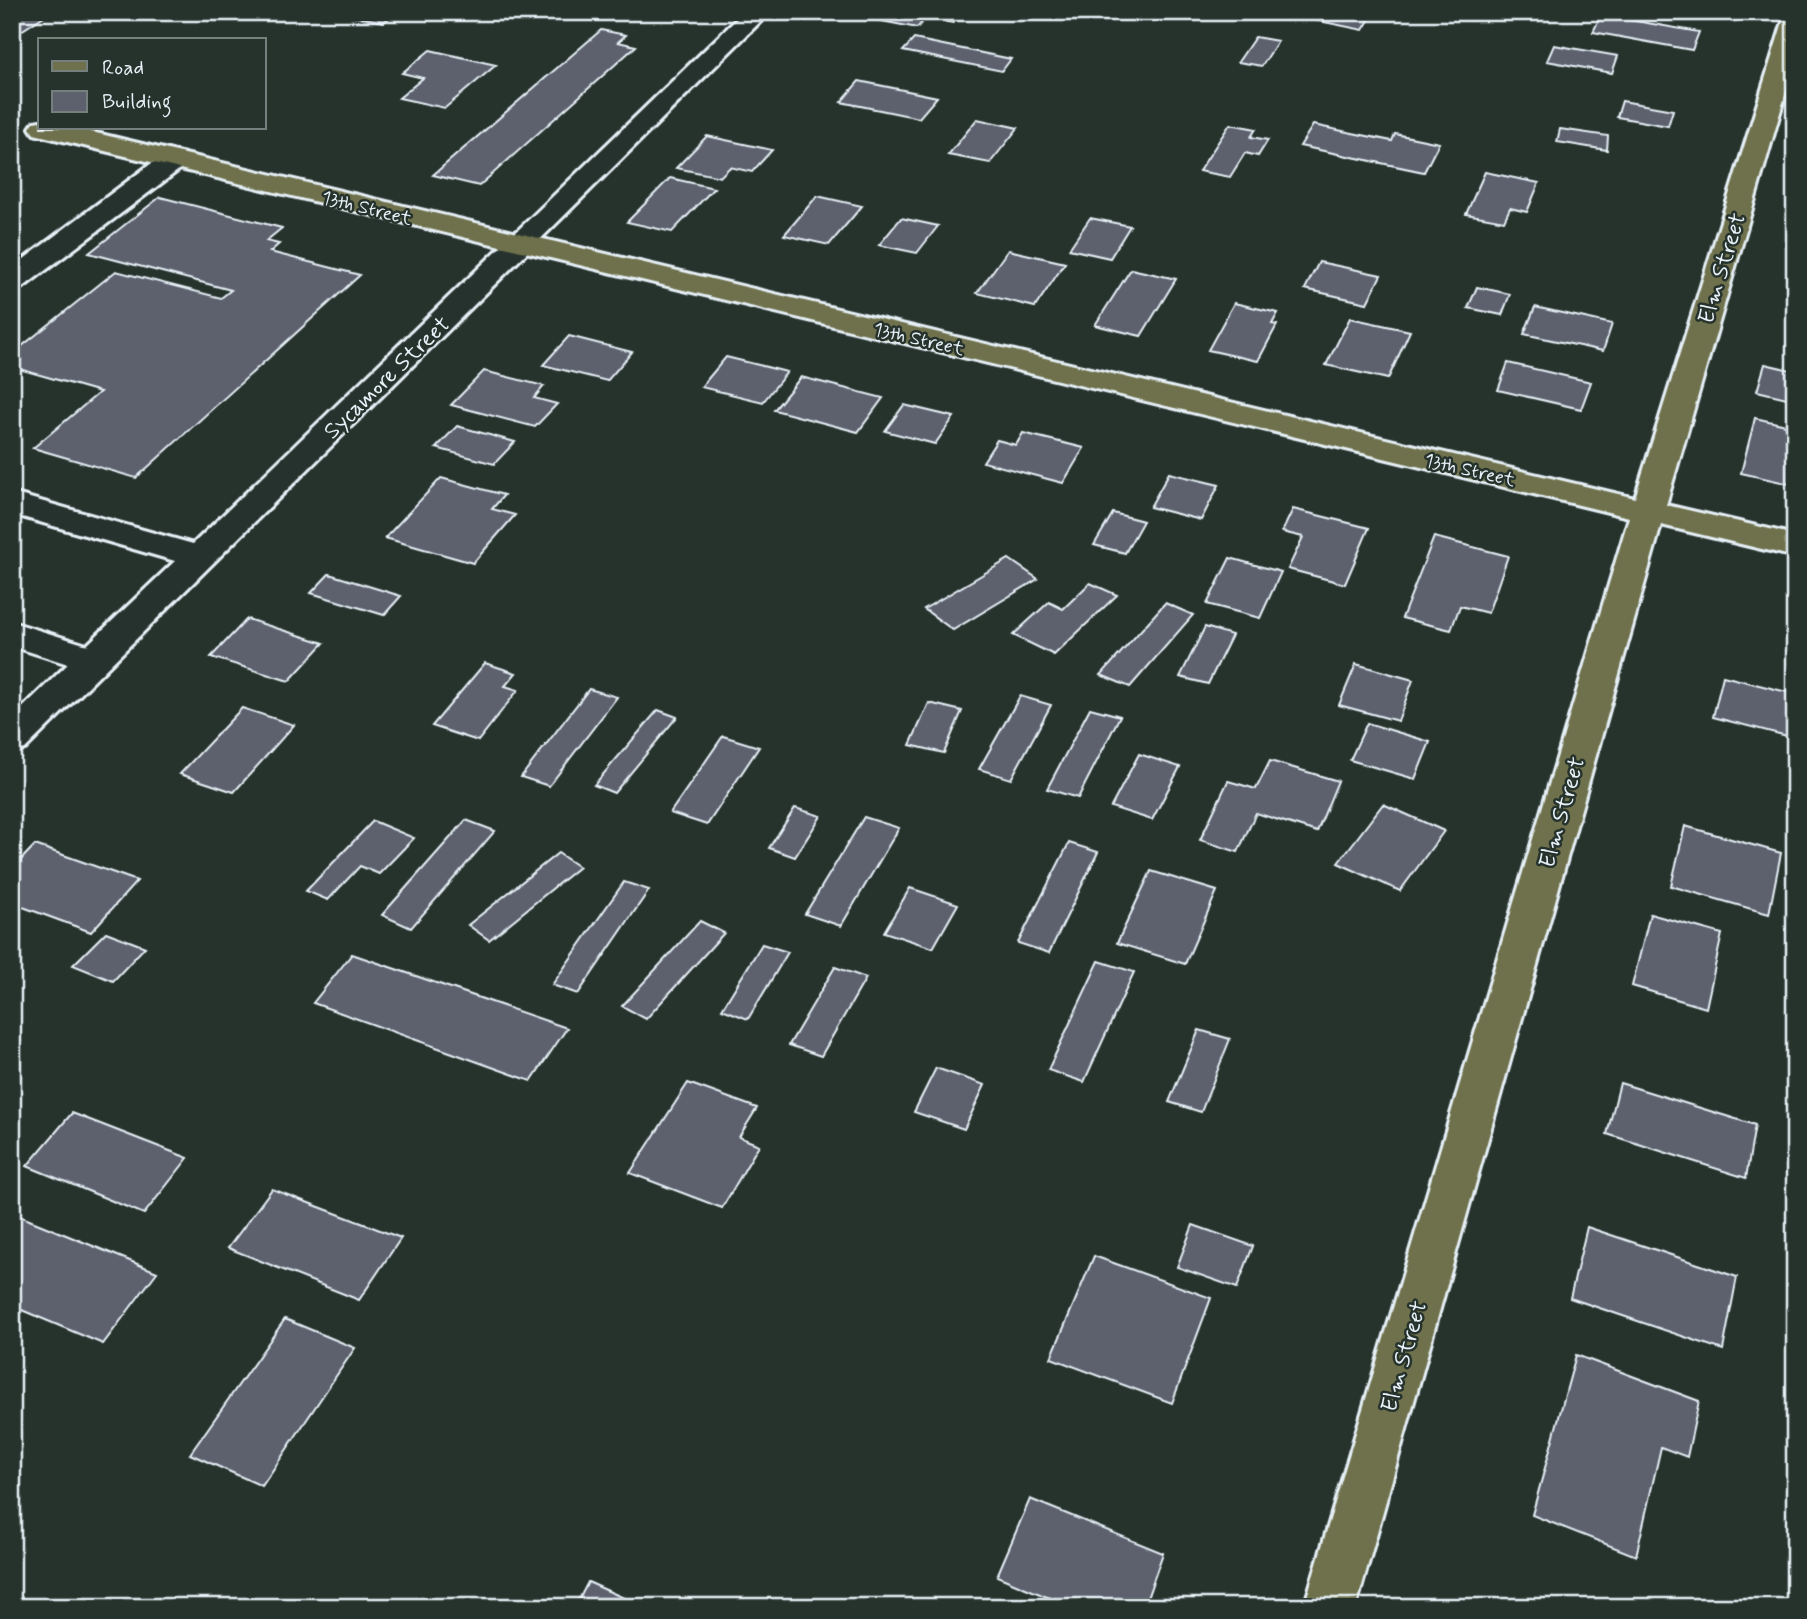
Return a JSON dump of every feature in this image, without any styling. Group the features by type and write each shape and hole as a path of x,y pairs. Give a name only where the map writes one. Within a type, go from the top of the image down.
{"main road":[{"name":"Elm Street","path":"1330,1607 1648,511 1795,18"},
{"name":"13th Street","path":"51,130 1795,545"}],"street":[{"name":"Sycamore Street","path":"12,740 758,12"},
{"path":"12,282 174,160"},
{"path":"12,503 201,557"},
{"path":"12,634 94,660"}],"building":[{"path":"12,12 50,12 12,37"},
{"path":"357,12 395,13 384,22 352,16"},
{"path":"884,12 962,12 953,23 926,18 917,28 877,20"},
{"path":"1032,12 1075,12 1069,19"},
{"path":"1275,12 1374,12 1363,30"},
{"path":"1601,15 1699,32 1692,50 1593,32"},
{"path":"601,30 626,35 618,42 636,46 479,186 433,175"},
{"path":"1255,37 1278,41 1262,66 1238,62"},
{"path":"914,39 1011,59 1002,71 903,51"},
{"path":"1554,45 1618,56 1612,73 1547,61"},
{"path":"430,50 496,65 445,108 399,98 423,78 402,73"},
{"path":"859,81 937,97 919,118 841,102"},
{"path":"1622,101 1673,110 1668,126 1617,117"},
{"path":"977,119 1018,128 990,163 948,155"},
{"path":"1230,124 1256,129 1251,137 1268,140 1258,156 1245,153 1230,177 1199,171"},
{"path":"1313,125 1392,141 1395,134 1439,143 1424,172 1300,146"},
{"path":"1560,129 1608,136 1607,150 1557,142"},
{"path":"707,136 772,150 752,172 730,167 720,177 676,168"},
{"path":"1485,172 1539,183 1527,212 1510,208 1504,221 1466,214"},
{"path":"670,178 714,188 672,232 627,222"},
{"path":"817,196 862,206 829,245 784,235"},
{"path":"160,197 282,228 266,241 279,244 270,252 360,275 136,478 33,448 100,392 12,367 12,354 116,271 221,298 231,290 89,253"},
{"path":"901,218 938,226 917,253 879,245"},
{"path":"1090,218 1130,226 1110,258 1069,249"},
{"path":"1008,250 1065,263 1035,307 977,293"},
{"path":"1319,262 1381,275 1367,303 1305,289"},
{"path":"1131,269 1176,279 1141,336 1095,325"},
{"path":"1477,287 1510,294 1502,315 1468,308"},
{"path":"1234,303 1278,313 1272,324 1277,325 1258,361 1208,350"},
{"path":"1535,307 1612,324 1603,351 1524,334"},
{"path":"1350,318 1410,331 1388,379 1326,365"},
{"path":"569,336 632,352 607,381 543,365"},
{"path":"726,357 787,372 763,402 701,387"},
{"path":"1508,363 1591,382 1581,409 1498,390"},
{"path":"1765,364 1795,371 1795,400 1757,391"},
{"path":"484,371 544,386 534,398 557,404 535,427 451,405"},
{"path":"801,377 883,398 858,432 774,410"},
{"path":"904,405 954,417 935,444 885,431"},
{"path":"1755,418 1795,427 1795,485 1741,473"},
{"path":"457,426 515,442 494,464 436,448"},
{"path":"1023,433 1084,448 1063,483 983,462 997,440 1016,445"},
{"path":"1169,473 1219,485 1201,520 1150,507"},
{"path":"441,478 504,495 492,509 515,515 473,563 385,538"},
{"path":"1293,509 1369,528 1345,584 1288,569 1303,537 1282,532"},
{"path":"1113,513 1143,521 1125,553 1094,545"},
{"path":"1434,537 1508,556 1488,613 1460,606 1451,630 1402,618"},
{"path":"1230,558 1281,572 1260,618 1207,604"},
{"path":"1009,559 1038,579 953,630 924,609"},
{"path":"329,574 401,596 384,615 311,593"},
{"path":"1090,583 1117,595 1054,655 1013,635 1049,602 1063,609"},
{"path":"1165,603 1193,615 1130,687 1101,675"},
{"path":"247,619 324,643 289,681 211,657"},
{"path":"1205,627 1232,635 1208,684 1180,677"},
{"path":"485,663 516,673 505,686 518,690 478,741 432,726"},
{"path":"1356,664 1413,680 1398,721 1339,705"},
{"path":"1723,676 1795,694 1795,738 1713,717"},
{"path":"589,689 617,697 549,786 521,777"},
{"path":"1020,696 1051,705 1011,779 979,769"},
{"path":"929,703 962,711 944,753 910,745"},
{"path":"242,708 294,725 234,792 180,774"},
{"path":"1090,708 1120,716 1078,798 1047,789"},
{"path":"658,710 677,717 614,793 594,785"},
{"path":"1367,723 1430,742 1415,779 1350,760"},
{"path":"723,736 759,747 707,825 670,813"},
{"path":"1139,754 1180,767 1152,820 1111,807"},
{"path":"1270,761 1338,781 1317,832 1256,813 1238,852 1200,840 1228,781 1256,789"},
{"path":"1383,804 1444,831 1400,891 1338,863"},
{"path":"795,808 821,816 795,857 769,848"},
{"path":"864,817 899,828 841,926 805,914"},
{"path":"466,820 495,831 411,928 382,915"},
{"path":"373,821 414,838 379,874 360,866 328,900 306,891"},
{"path":"1685,826 1781,853 1769,914 1671,886"},
{"path":"1069,843 1098,852 1049,953 1018,943"},
{"path":"35,845 137,881 91,932 12,903 12,869"},
{"path":"558,853 579,867 489,940 468,925"},
{"path":"1151,871 1217,891 1185,964 1117,943"},
{"path":"624,882 649,890 578,994 552,985"},
{"path":"910,888 958,904 933,948 884,932"},
{"path":"1650,914 1722,934 1706,1008 1632,986"},
{"path":"700,921 724,933 646,1019 622,1006"},
{"path":"106,932 145,947 113,981 73,965"},
{"path":"762,944 788,952 748,1019 722,1009"},
{"path":"352,954 567,1028 531,1081 313,1003"},
{"path":"1099,961 1134,972 1084,1082 1048,1070"},
{"path":"835,967 866,978 821,1056 789,1045"},
{"path":"1199,1030 1230,1039 1201,1112 1169,1102"},
{"path":"936,1068 985,1085 964,1129 914,1112"},
{"path":"688,1083 757,1108 739,1137 759,1145 722,1208 630,1173"},
{"path":"1620,1083 1755,1125 1746,1178 1607,1134"},
{"path":"72,1113 188,1158 144,1214 27,1166"},
{"path":"272,1189 401,1238 359,1300 228,1248"},
{"path":"12,1213 157,1272 103,1344 12,1306"},
{"path":"1193,1225 1253,1246 1237,1288 1177,1267"},
{"path":"1587,1227 1737,1277 1723,1350 1570,1298"},
{"path":"1094,1256 1211,1298 1172,1403 1051,1358"},
{"path":"285,1319 355,1348 262,1486 190,1454"},
{"path":"1576,1355 1699,1401 1687,1457 1661,1447 1636,1556 1532,1515"},
{"path":"1030,1499 1163,1553 1144,1607 1071,1607 997,1576"},
{"path":"588,1582 644,1607 575,1607"}]}
